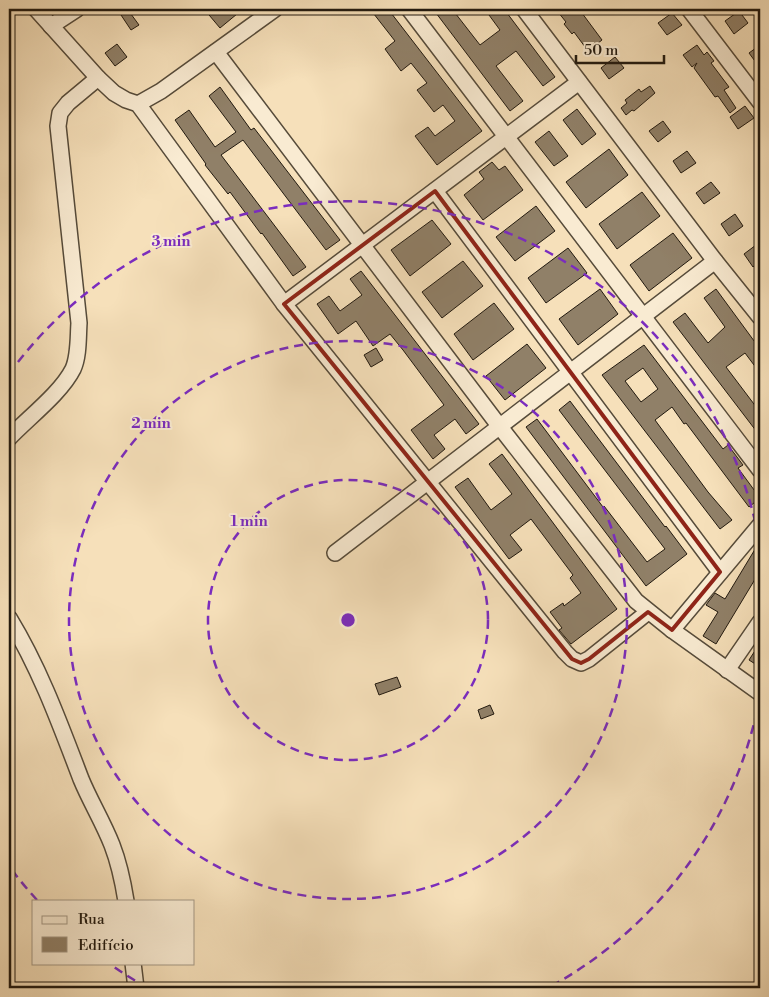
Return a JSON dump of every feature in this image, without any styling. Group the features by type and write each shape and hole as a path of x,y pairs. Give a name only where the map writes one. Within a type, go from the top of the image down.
{"street":[{"path":"36,9 98,78 114,93 138,104 284,304 548,634 572,659 580,663 589,659 648,612"},
{"path":"51,26 77,9"},
{"path":"138,104 161,91 275,9"},
{"path":"409,9 760,470"},
{"path":"524,9 760,317"},
{"path":"689,9 760,102"},
{"path":"216,52 500,427 636,601 672,630 760,693"},
{"path":"9,438 59,390 73,368 78,345 79,323 58,126 60,113 68,103 98,78"},
{"path":"284,304 579,82"},
{"path":"435,191 720,572"},
{"path":"335,553 716,261"},
{"path":"672,630 760,524"},
{"path":"9,618 27,648 62,727 82,780 112,845 122,876 126,900"},
{"path":"727,670 760,622"},
{"path":"133,964 136,988"}],"highlighted area":[{"path":"435,191 720,572 672,630 648,612 589,659 581,663 572,659 284,304"}],"building":[{"path":"204,9 233,9 237,14 220,28"},
{"path":"370,9 388,9 482,131 437,165 415,136 428,127 435,136 455,121 443,105 434,112 417,90 427,83 411,63 401,71 385,49 395,41"},
{"path":"433,9 452,9 480,45 500,30 489,15 497,9 504,9 555,77 543,86 516,51 496,66 523,101 510,111"},
{"path":"563,9 579,9 602,40 588,51 574,32 572,34 564,24 566,22 558,12"},
{"path":"128,10 139,25 131,30 121,15"},
{"path":"739,11 748,23 734,34 725,21"},
{"path":"672,13 682,25 667,35 658,23"},
{"path":"117,44 127,57 115,66 105,53"},
{"path":"697,45 704,55 707,52 714,61 711,63 729,87 724,90 736,108 730,113 718,96 715,97 694,68 697,63 692,67 683,55"},
{"path":"760,45 760,68 749,53"},
{"path":"615,57 624,68 609,79 601,68"},
{"path":"650,86 655,93 634,111 632,110 626,115 621,108 627,103 625,100 639,89 641,92"},
{"path":"220,87 251,130 254,128 340,240 326,250 243,140 221,155 306,267 293,276 230,192 228,194 205,165 175,120 189,110 215,147 236,132 209,96"},
{"path":"745,106 754,118 738,129 730,117"},
{"path":"577,109 596,134 582,145 563,120"},
{"path":"663,121 671,132 658,142 649,131"},
{"path":"549,131 568,156 554,166 535,142"},
{"path":"609,149 628,175 586,208 566,182"},
{"path":"687,151 696,163 681,173 673,161"},
{"path":"492,162 499,170 505,166 523,190 483,220 464,195 484,179 479,172"},
{"path":"711,182 720,193 704,204 696,193"},
{"path":"642,192 660,216 617,249 599,224"},
{"path":"536,206 555,231 515,261 496,237"},
{"path":"735,214 743,226 729,236 721,224"},
{"path":"432,220 451,244 410,276 391,250"},
{"path":"673,233 692,258 649,291 630,265"},
{"path":"760,242 760,261 753,267 744,254"},
{"path":"568,248 587,273 546,303 528,278"},
{"path":"463,261 483,286 442,318 422,292"},
{"path":"361,271 479,424 466,434 455,419 434,435 445,449 433,459 411,430 444,405 403,350 390,334 373,346 356,321 338,334 317,304 329,296 340,311 362,295 350,279"},
{"path":"600,289 618,314 578,345 559,319"},
{"path":"716,289 760,349 760,373 745,353 726,367 760,412 760,436 673,322 685,313 708,343 725,327 704,298"},
{"path":"494,303 514,329 473,360 454,334"},
{"path":"527,344 546,368 505,400 486,376"},
{"path":"644,345 723,449 728,445 743,465 738,468 760,498 749,507 672,407 655,420 708,492 732,520 720,529 602,375","holes":["643,368 658,389 641,402 625,381"]},
{"path":"376,348 383,360 371,367 364,355"},
{"path":"570,401 687,554 646,586 526,427 537,419 647,562 665,549 559,410"},
{"path":"502,454 617,609 571,644 559,630 562,628 550,612 563,603 564,606 581,593 570,578 573,575 531,519 510,535 522,550 509,559 455,487 468,478 491,510 512,494 489,464"},
{"path":"760,541 760,571 716,644 703,636 718,612 706,605 715,593 725,599"},
{"path":"760,643 760,667 749,660"},
{"path":"397,677 401,687 379,695 375,684"},
{"path":"490,705 494,714 481,719 478,710"}]}
